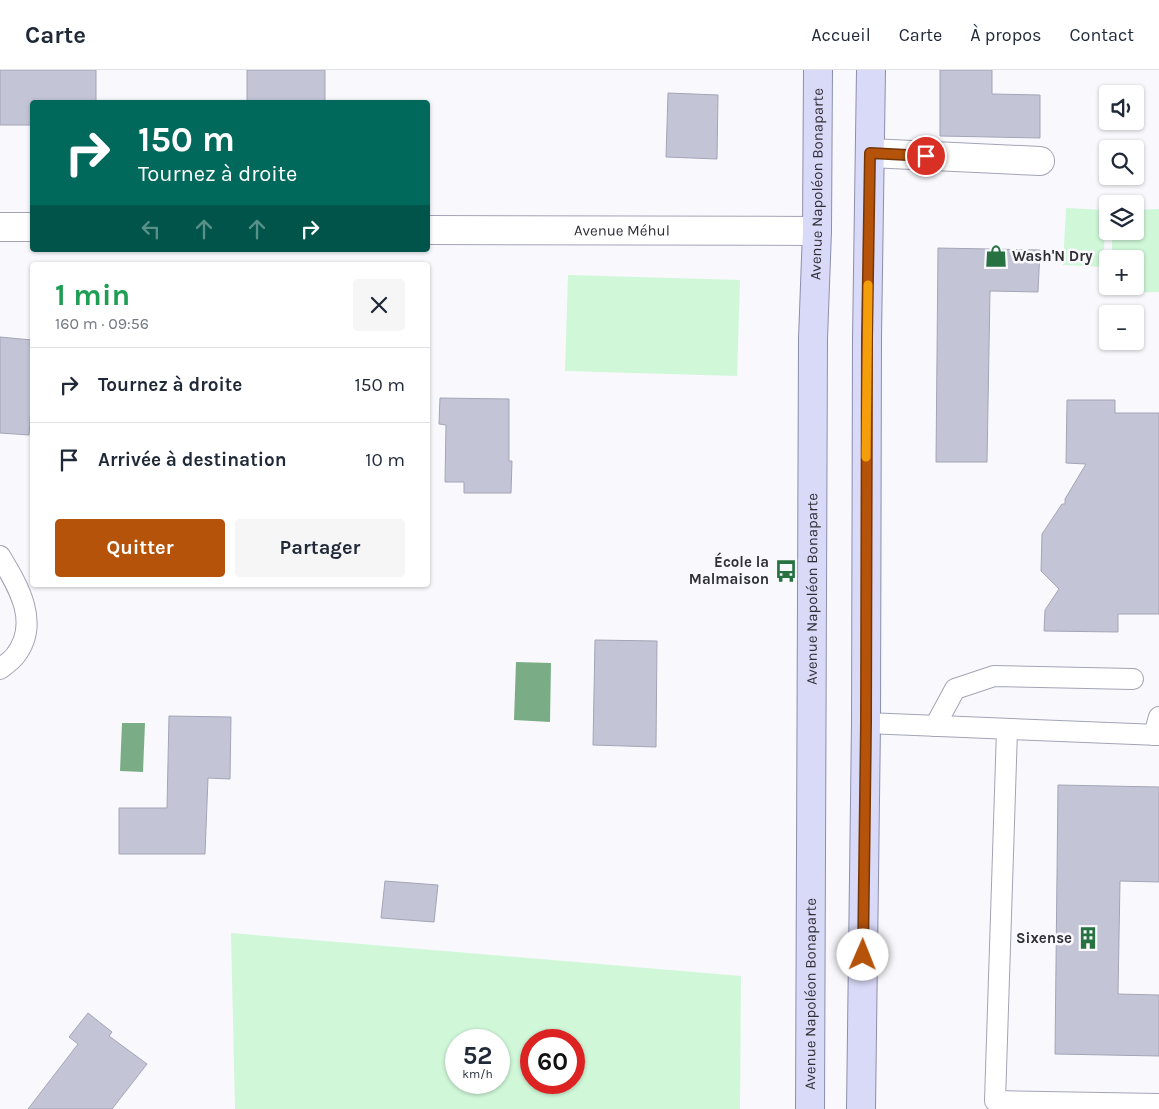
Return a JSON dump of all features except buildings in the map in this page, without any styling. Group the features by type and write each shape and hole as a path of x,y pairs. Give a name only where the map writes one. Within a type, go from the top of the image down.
{"main road":[{"name":"Avenue Napoléon Bonaparte","path":"810,1109 813,350 817,231 818,70"},
{"path":"861,1109 871,70"}],"street":[{"path":"870,153 1040,161"},
{"path":"0,227 30,227"},
{"name":"Avenue Méhul","path":"430,230 817,231"}],"lane":[{"path":"0,556 26,606 26,634 15,656 0,669"},
{"path":"934,726 956,689 994,676 1133,679"},
{"path":"866,723 1007,730 1158,729"},
{"path":"1007,730 995,1101 1159,1104"}],"shaded area":[{"path":"1066,208 1099,210 1099,240 1104,240 1104,250 1099,250 1099,267 1063,265"},
{"path":"1159,209 1159,292 1144,292 1144,250 1112,250 1112,240 1144,240 1144,210"},
{"path":"568,275 740,280 737,376 565,371"},
{"path":"516,662 551,663 550,722 514,720"},
{"path":"122,723 145,723 143,772 120,771"},
{"path":"231,933 741,976 740,1109 235,1109"}],"slow traffic":[{"path":"866,457 868,285"}],"place":[{"name":"Wash'N Dry","path":"996,256"},
{"name":"École la Malmaison","path":"786,571"},
{"name":"Sixense","path":"1088,938"}],"route":[{"path":"863,955 870,153 926,156"}]}
